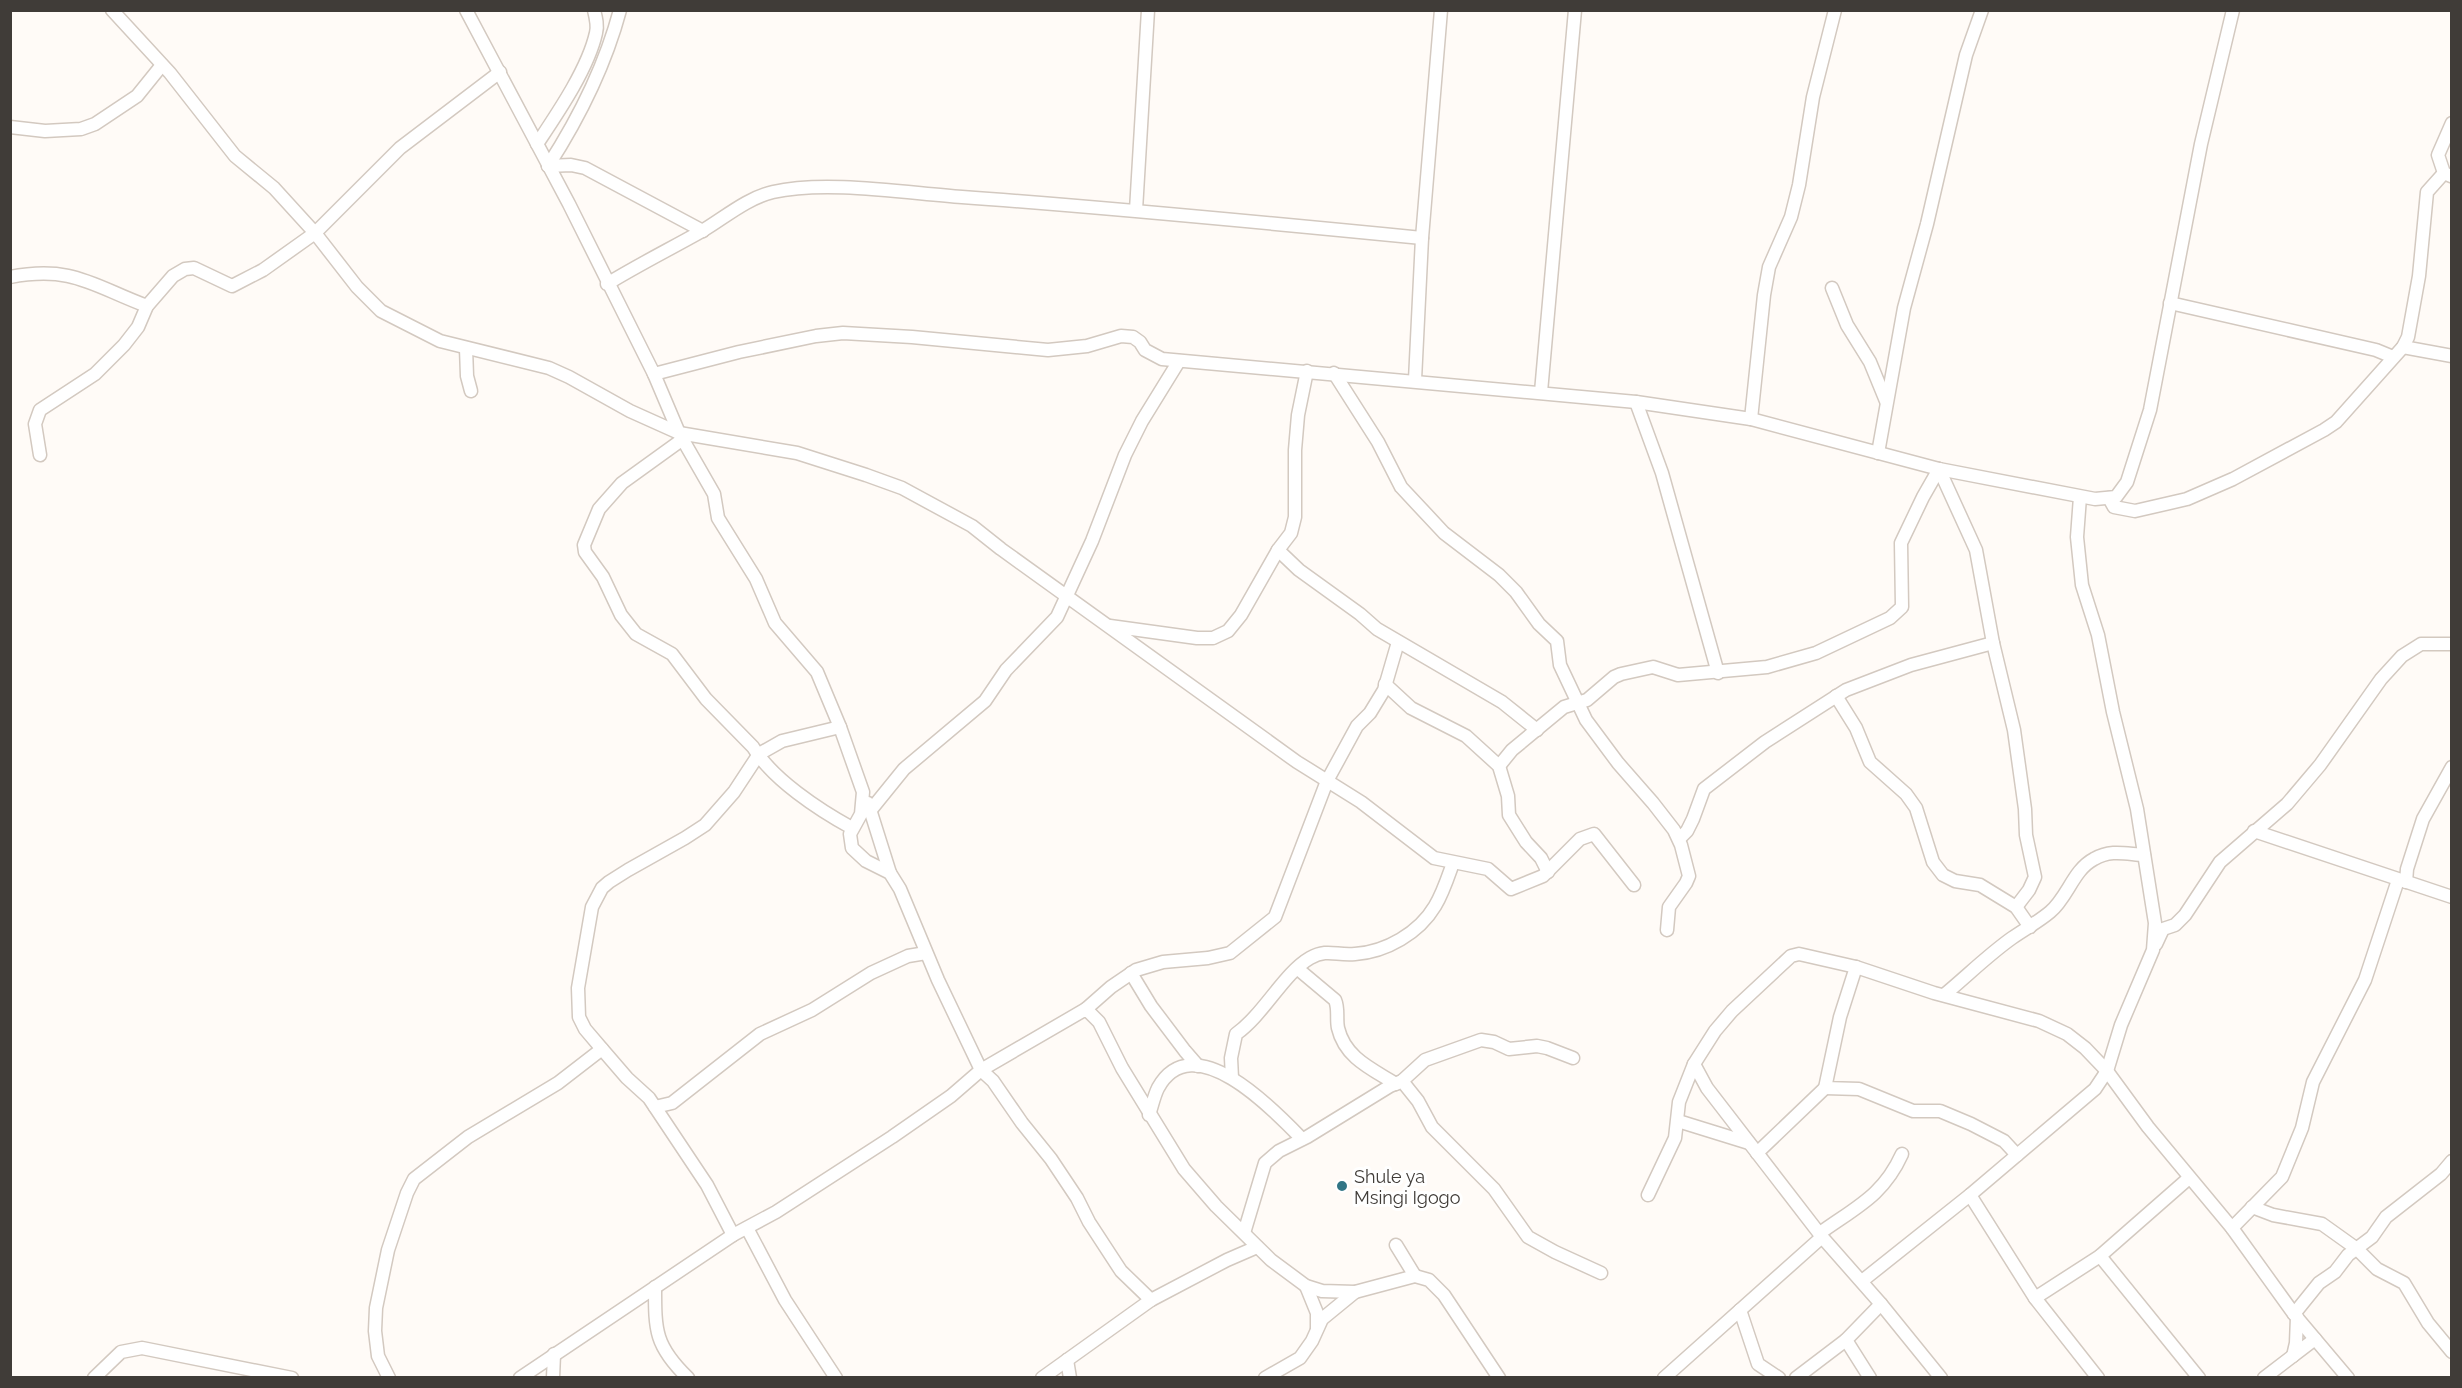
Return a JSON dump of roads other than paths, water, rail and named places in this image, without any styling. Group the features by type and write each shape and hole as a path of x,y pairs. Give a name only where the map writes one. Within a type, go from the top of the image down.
{"street":[{"path":"112,10 162,65 235,156 274,188 315,233 357,287 381,311 440,341 549,368 681,436 797,453 833,463 902,488 972,526 1297,762 1361,802 1434,858 1494,871 1510,889 1548,872 1580,839 1594,834 1634,885"},
{"path":"466,10 593,251 607,284 654,374 681,436 714,494 718,518 756,579 775,623 817,672 840,727 890,873 900,890 926,953 981,1070 993,1081 1051,1159 1121,1271 1151,1300"},
{"path":"537,144 558,112 589,51 596,32 594,10"},
{"path":"548,166 585,102 613,39 620,10"},
{"path":"1136,210 1148,10"},
{"path":"1415,380 1422,238 1441,10"},
{"path":"1541,392 1575,10"},
{"path":"1751,419 1769,267 1791,217 1799,185 1813,97 1835,10"},
{"path":"1878,453 1904,308 1927,224 1966,55 1982,10"},
{"path":"654,374 739,352 816,336 843,333 1048,350 1087,346 1121,336 1133,337 1154,356 1179,361 1306,370 1541,392 1636,402 1751,419 1940,469 2080,497 2116,497 2127,482 2150,411 2205,123 2233,10"},
{"path":"10,127 45,131 81,129 95,124 137,96 162,65"},
{"path":"40,455 35,424 40,410 95,374 124,345 138,327 147,306 173,276 185,269 194,268 226,285 238,284 290,252 315,233 400,148 500,72"},
{"path":"2109,498 2114,507 2135,512 2178,502 2224,483 2336,422 2403,347 2408,337 2419,276 2427,192 2448,175 2438,156 2451,123"},
{"path":"548,166 579,165 703,231"},
{"path":"607,284 640,263 703,231 736,208 769,193 796,187 856,189 1136,210 1422,238"},
{"path":"10,277 42,272 87,279 147,306"},
{"path":"1832,288 1847,325 1870,362 1886,402"},
{"path":"2170,303 2376,350 2393,357"},
{"path":"2403,347 2451,356"},
{"path":"466,348 467,376 471,391"},
{"path":"870,811 904,769 985,701 1006,670 1057,617 1125,454 1142,421 1179,361"},
{"path":"1108,625 1197,638 1213,638 1228,630 1241,615 1278,550 1291,533 1295,517 1295,450 1301,393 1306,370"},
{"path":"1334,373 1378,442 1401,487 1444,533 1499,575 1516,592 1539,624 1557,641 1560,665 1578,703 1601,741 1653,803 1678,839 1689,876 1669,907 1667,930"},
{"path":"1636,402 1662,473 1718,673"},
{"path":"681,436 622,483 598,509 584,545 585,552 603,577 621,615 636,634 672,654 706,699 790,787 852,828"},
{"path":"1499,766 1512,750 1564,707 1587,700 1614,677 1653,667 1678,675 1767,667 1816,653 1898,612 1902,607 1901,543 1923,496 1940,469"},
{"path":"1940,469 1976,550 2014,730 2025,809 2026,835 2035,877 2029,890 2016,907"},
{"path":"2080,497 2077,537 2080,577 2098,635 2113,712 2137,809 2154,904 2153,950"},
{"path":"1278,550 1299,570 1377,629 1502,702 1537,730"},
{"path":"520,1377 734,1235 892,1137 951,1096 981,1070 1086,1009 1131,973 1164,962 1208,958 1230,953 1275,917 1327,781 1357,726 1370,713 1385,684 1398,642"},
{"path":"1678,839 1687,831 1704,789 1765,742 1836,696 1870,679 1911,665 1994,643"},
{"path":"1862,1281 1970,1195 2095,1089 2107,1071 2124,1015 2163,929 2175,925 2186,915 2220,862 2288,804 2349,727 2380,679 2402,656 2421,644 2451,644"},
{"path":"1385,684 1411,708 1466,736 1499,766 1508,796 1509,815 1526,842 1541,858 1548,872"},
{"path":"1836,696 1856,728 1870,762 1906,794 1916,808 1933,862 1943,875 1955,881 1980,885 2016,907 2030,927"},
{"path":"734,1235 707,1185 655,1107 585,1029 579,1017 578,988 592,907 602,888 609,882 705,825 734,792 758,756 783,741 840,727"},
{"path":"2232,1228 2282,1177 2302,1128 2313,1082 2365,980 2408,869 2423,819 2451,767"},
{"path":"863,792 861,814 852,828 850,842 857,853 890,873"},
{"path":"2254,831 2451,897"},
{"path":"1944,995 2064,898 2072,881 2093,859 2127,851 2144,855"},
{"path":"1232,1078 1231,1058 1236,1034 1249,1024 1308,959 1325,951 1348,955 1365,954 1389,946 1409,934 1427,918 1436,904 1453,863"},
{"path":"655,1107 672,1103 760,1034 812,1010 871,973 908,956 926,953"},
{"path":"1648,1195 1675,1138 1679,1102 1694,1064 1732,1011 1791,956 1799,954 1856,968 2054,1026 2085,1048 2107,1071 2188,1178 2232,1228 2296,1316 2348,1377"},
{"path":"1753,1148 1825,1088 1840,1017 1856,968"},
{"path":"1298,969 1335,1000 1338,1028 1350,1053 1359,1061 1399,1082 1418,1101 1432,1127 1494,1189 1528,1237 1601,1274"},
{"path":"1131,973 1151,1006 1198,1066"},
{"path":"1086,1009 1099,1022 1149,1115 1184,1168 1216,1206 1257,1247 1306,1286 1322,1291 1355,1292 1415,1276 1429,1280 1444,1295 1499,1377"},
{"path":"1244,1233 1265,1163 1278,1151 1399,1082 1425,1060 1481,1040 1494,1042 1509,1049 1537,1046 1573,1058"},
{"path":"389,1377 378,1356 375,1331 376,1308 388,1250 414,1179 468,1137 558,1083 602,1049"},
{"path":"1214,1070 1231,1058"},
{"path":"1694,1064 1707,1088 1821,1235 1941,1377"},
{"path":"1149,1115 1158,1089 1176,1069 1198,1066 1232,1078 1257,1096 1302,1139"},
{"path":"1825,1088 1859,1089 1913,1111 1940,1111 2004,1141 2017,1155"},
{"path":"1678,1121 1753,1148"},
{"path":"1665,1377 1821,1235 1884,1185 1902,1154"},
{"path":"2293,1356 2296,1343 2296,1316 2310,1293 2335,1272 2348,1255 2372,1237 2386,1217 2441,1174 2451,1161"},
{"path":"2035,1298 2100,1256 2188,1178"},
{"path":"1970,1195 2035,1298 2098,1377"},
{"path":"2252,1207 2272,1215 2322,1224 2356,1249 2377,1269 2404,1283 2428,1323 2451,1352"},
{"path":"747,1228 785,1300 836,1377"},
{"path":"1396,1245 1415,1276"},
{"path":"1042,1377 1151,1300 1257,1247"},
{"path":"2100,1256 2199,1377"},
{"path":"1306,1286 1317,1313 1317,1329"},
{"path":"655,1287 655,1309 662,1348 688,1377"},
{"path":"1265,1377 1300,1358 1322,1319 1355,1292"},
{"path":"1796,1377 1846,1340 1881,1304"},
{"path":"1740,1310 1758,1364 1779,1377"},
{"path":"2264,1377 2315,1339"},
{"path":"1846,1340 1870,1377"},
{"path":"94,1377 121,1352 142,1348 292,1377"},
{"path":"553,1377 554,1354"},
{"path":"1066,1360 1070,1377"}],"place":[{"name":"Shule ya Msingi Igogo","path":"1342,1186"}]}
